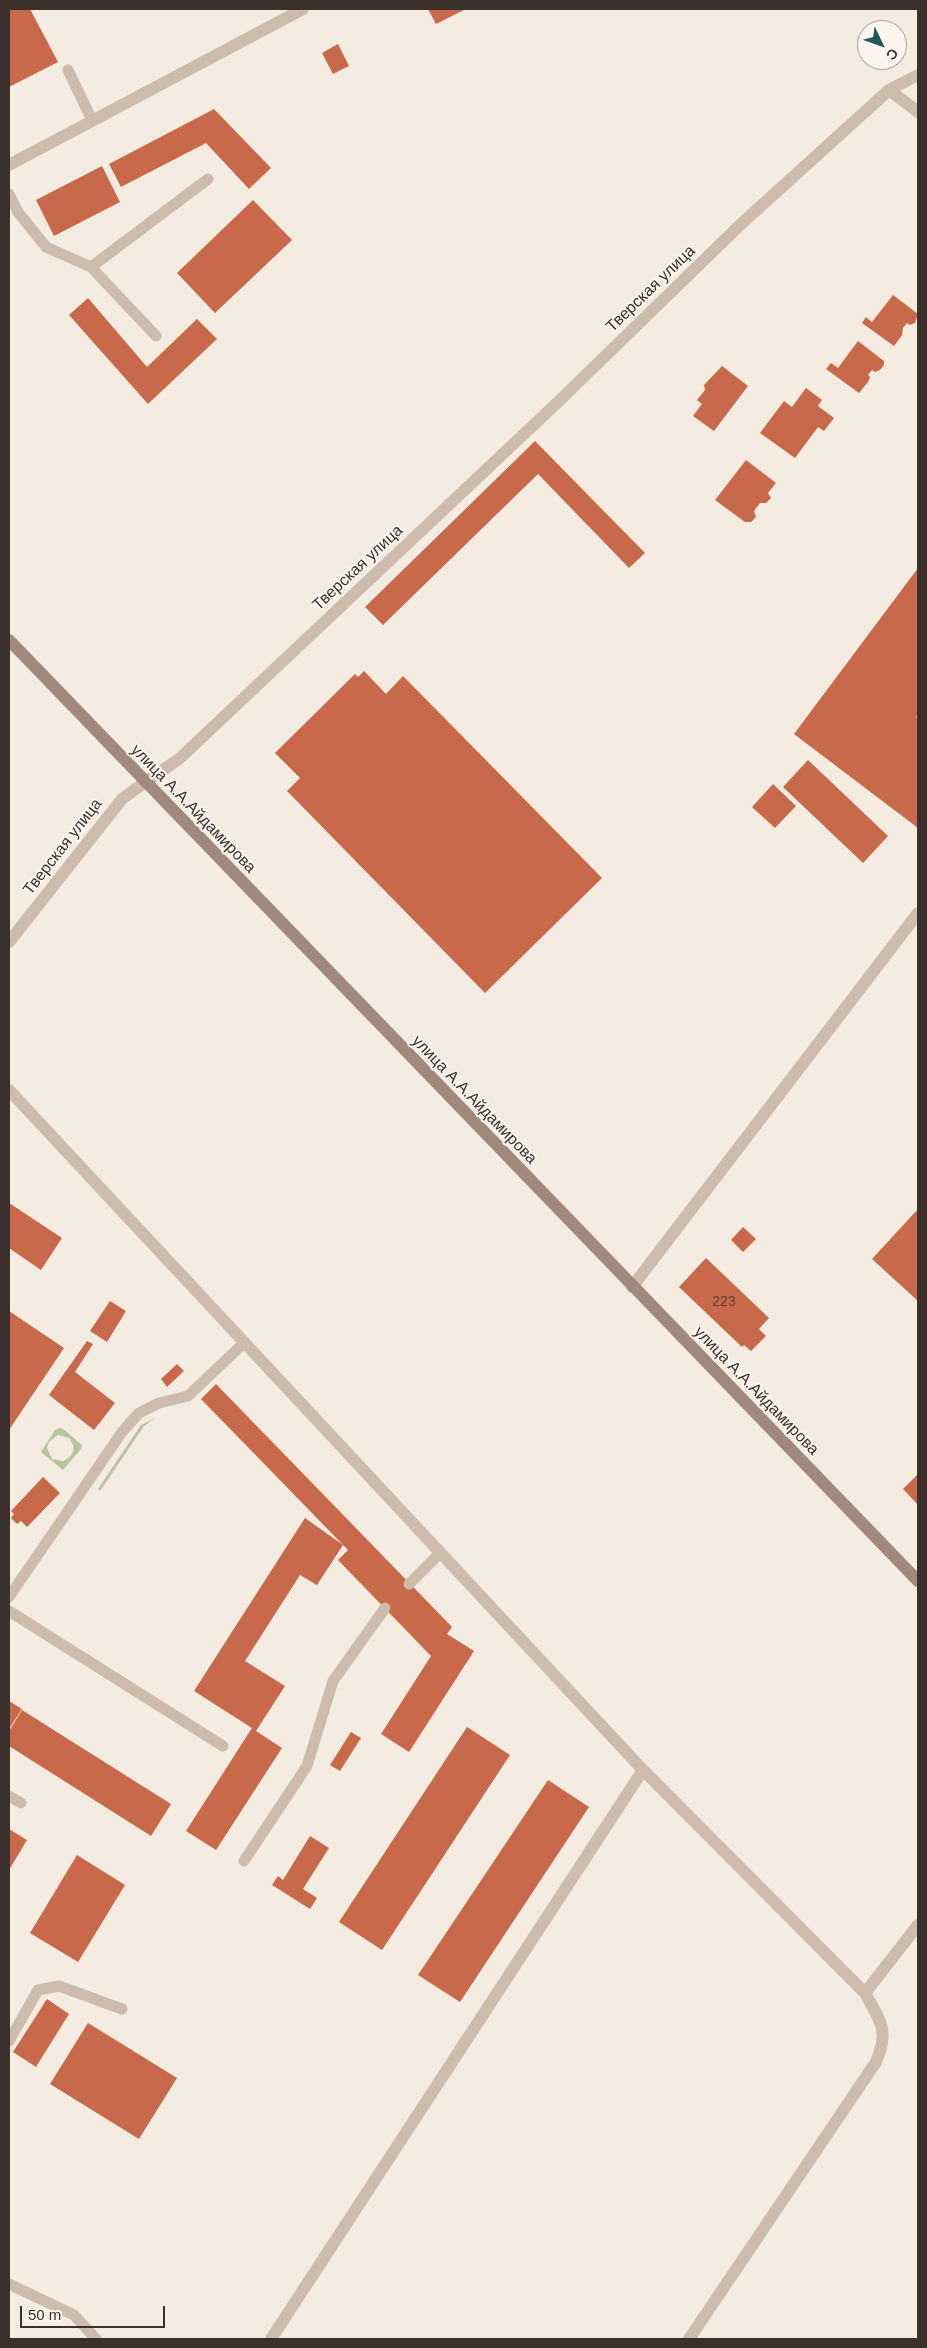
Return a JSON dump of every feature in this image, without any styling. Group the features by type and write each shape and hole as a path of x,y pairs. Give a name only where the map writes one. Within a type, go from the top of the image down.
{"main road":[{"name":"улица А.А.Айдамирова","path":"9,640 144,783 632,1287 916,1574"}],"street":[{"path":"9,165 303,9"},
{"name":"Тверская улица","path":"9,942 122,799 179,759 201,739 558,402 740,225 889,90 918,75"},
{"path":"889,90 918,112"},
{"path":"632,1287 918,913"},
{"path":"9,1090 643,1770 865,1993 882,2026 883,2046 876,2062 689,2339"},
{"path":"270,2339 643,1770"},
{"path":"865,1993 918,1925"}],"lane":[{"path":"68,70 92,120"},
{"path":"91,267 208,179"},
{"path":"9,194 18,212 46,247 91,267 156,336"},
{"path":"9,1597 122,1432 139,1413 159,1403 188,1396 244,1343"},
{"path":"409,1584 440,1553"},
{"path":"244,1861 307,1766 333,1681 385,1608"},
{"path":"9,1611 223,1746"},
{"path":"9,1796 21,1803"},
{"path":"9,2041 38,1990 59,1986 122,2009"},
{"path":"9,2284 74,2315 96,2339"}],"green space":[{"path":"155,1418 144,1426 100,1491 98,1489 141,1425"},
{"path":"63,1429 82,1445 81,1449 63,1470 41,1452 55,1430","holes":["58,1435 69,1438 74,1448 70,1457 63,1461 52,1459 47,1448 49,1442"]}],"building":[{"path":"9,9 30,9 58,62 9,87"},
{"path":"428,9 466,9 436,24"},
{"path":"338,44 349,66 333,74 322,53"},
{"path":"214,109 271,168 249,189 206,143 121,187 109,164"},
{"path":"102,166 120,202 54,236 36,200"},
{"path":"253,200 292,240 215,313 177,273"},
{"path":"893,295 918,314 915,323 910,325 907,323 903,328 902,335 894,346 862,323 866,317 872,322"},
{"path":"88,298 147,367 197,319 217,339 148,404 69,315"},
{"path":"858,341 884,361 884,365 880,370 875,372 872,370 868,375 870,377 868,382 859,393 826,369 831,363 838,368"},
{"path":"722,366 748,386 714,431 693,416 702,404 697,400 705,390 704,385"},
{"path":"806,388 822,400 818,406 834,418 824,431 818,427 795,458 760,433 784,401 792,407"},
{"path":"535,441 645,553 629,568 538,474 383,625 365,607"},
{"path":"746,460 776,483 768,493 771,498 766,503 760,503 754,511 756,517 751,522 745,522 715,500"},
{"path":"918,568 918,714 916,717 918,719 918,828 794,734"},
{"path":"364,671 386,694 403,676 602,878 485,993 287,791 300,778 275,753 355,674 358,677"},
{"path":"808,760 888,836 863,863 783,787"},
{"path":"773,784 796,806 775,828 752,807"},
{"path":"9,1203 62,1238 41,1270 9,1248"},
{"path":"918,1209 918,1301 872,1259"},
{"path":"743,1227 756,1239 743,1252 731,1240"},
{"path":"706,1258 769,1318 759,1329 766,1336 751,1351 744,1345 742,1347 679,1287"},
{"path":"110,1301 126,1311 107,1342 90,1331"},
{"path":"9,1311 64,1348 9,1430"},
{"path":"87,1341 93,1344 75,1372 115,1403 94,1430 49,1395"},
{"path":"177,1364 184,1371 167,1387 161,1379"},
{"path":"216,1384 452,1627 447,1634 474,1651 409,1752 381,1734 431,1656 338,1560 348,1550 201,1399"},
{"path":"918,1474 918,1505 903,1489"},
{"path":"43,1477 60,1493 27,1527 21,1521 17,1524 11,1518 14,1514 11,1511"},
{"path":"305,1518 343,1545 317,1585 300,1575 245,1661 285,1686 256,1731 282,1748 216,1850 186,1831 252,1728 194,1691"},
{"path":"9,1701 22,1709 9,1729"},
{"path":"22,1710 171,1804 151,1836 9,1746 9,1731"},
{"path":"467,1727 510,1755 382,1950 339,1922"},
{"path":"351,1732 361,1738 340,1771 330,1765"},
{"path":"548,1780 589,1807 460,2002 418,1975"},
{"path":"9,1829 27,1840 9,1870"},
{"path":"310,1836 329,1848 303,1889 317,1898 310,1909 272,1885 278,1876 283,1880"},
{"path":"77,1855 125,1885 78,1962 30,1933"},
{"path":"47,1999 69,2014 36,2067 13,2052"},
{"path":"88,2023 177,2078 139,2139 50,2084"}]}
